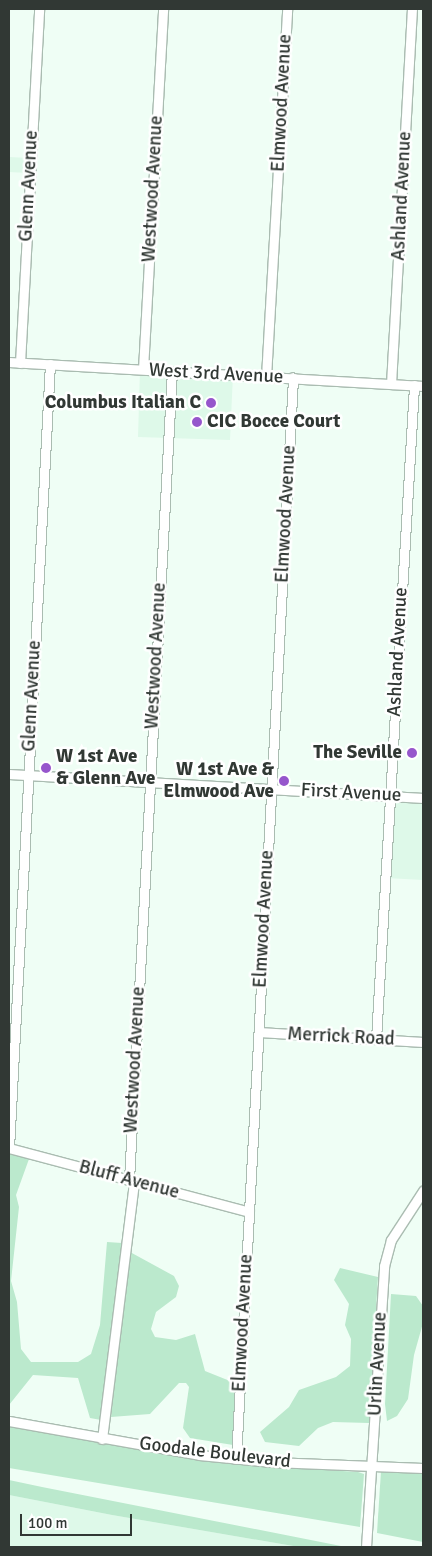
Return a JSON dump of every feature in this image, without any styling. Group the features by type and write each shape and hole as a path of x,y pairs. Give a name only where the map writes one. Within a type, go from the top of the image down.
{"street":[{"name":"Glenn Avenue","path":"20,362 39,9"},
{"name":"Westwood Avenue","path":"143,369 163,9"},
{"name":"Elmwood Avenue","path":"266,377 287,9"},
{"name":"Ashland Avenue","path":"391,384 412,9"},
{"name":"West 3rd Avenue","path":"9,362 418,385"},
{"name":"Glenn Avenue","path":"9,1148 50,364"},
{"name":"Westwood Avenue","path":"102,1438 132,1181 150,782 172,371"},
{"name":"Elmwood Avenue","path":"236,1459 293,378"},
{"name":"Ashland Avenue","path":"376,1039 390,796 418,385"},
{"name":"First Avenue","path":"9,774 423,798"},
{"name":"Merrick Road","path":"258,1032 423,1042"},
{"name":"Bluff Avenue","path":"9,1148 249,1212"},
{"name":"Urlin Avenue","path":"366,1547 384,1266 391,1240 423,1191"},
{"name":"Goodale Boulevard","path":"9,1421 236,1459 423,1468"}],"shaded area":[{"path":"9,157 30,158 28,173 9,172"},
{"path":"140,370 233,374 230,440 138,437"},
{"path":"390,794 423,796 423,880 386,878"},
{"path":"9,1495 112,1515 299,1547 9,1547"}],"green space":[{"path":"9,1154 29,1159 16,1195 19,1207 11,1281 17,1302 21,1349 31,1362 78,1362 91,1354 100,1325 107,1242 122,1243 101,1420 90,1418 78,1378 33,1375 9,1405"},
{"path":"130,1252 174,1276 179,1286 176,1297 156,1312 151,1329 155,1337 176,1340 195,1334 205,1371 235,1383 233,1445 190,1438 183,1428 189,1387 186,1383 179,1383 150,1414 111,1417"},
{"path":"340,1268 378,1277 369,1423 333,1422 318,1428 299,1446 265,1442 260,1432 289,1407 299,1390 336,1377 350,1366 351,1339 345,1325 349,1304 334,1280"},
{"path":"391,1294 416,1296 423,1306 423,1323 414,1355 408,1399 397,1416 387,1421 385,1404"},
{"path":"9,1427 221,1463 358,1472 364,1474 360,1527 9,1468"},
{"path":"381,1471 423,1474 423,1542 377,1533"},
{"path":"9,1480 346,1547 299,1547 112,1515 9,1495"}],"place":[{"name":"Columbus Italian C","path":"211,403"},
{"name":"CIC Bocce Court","path":"197,422"},
{"name":"The Seville","path":"412,753"},
{"name":"W 1st Ave & Glenn Ave","path":"46,768"},
{"name":"W 1st Ave & Elmwood Ave","path":"284,781"}]}
